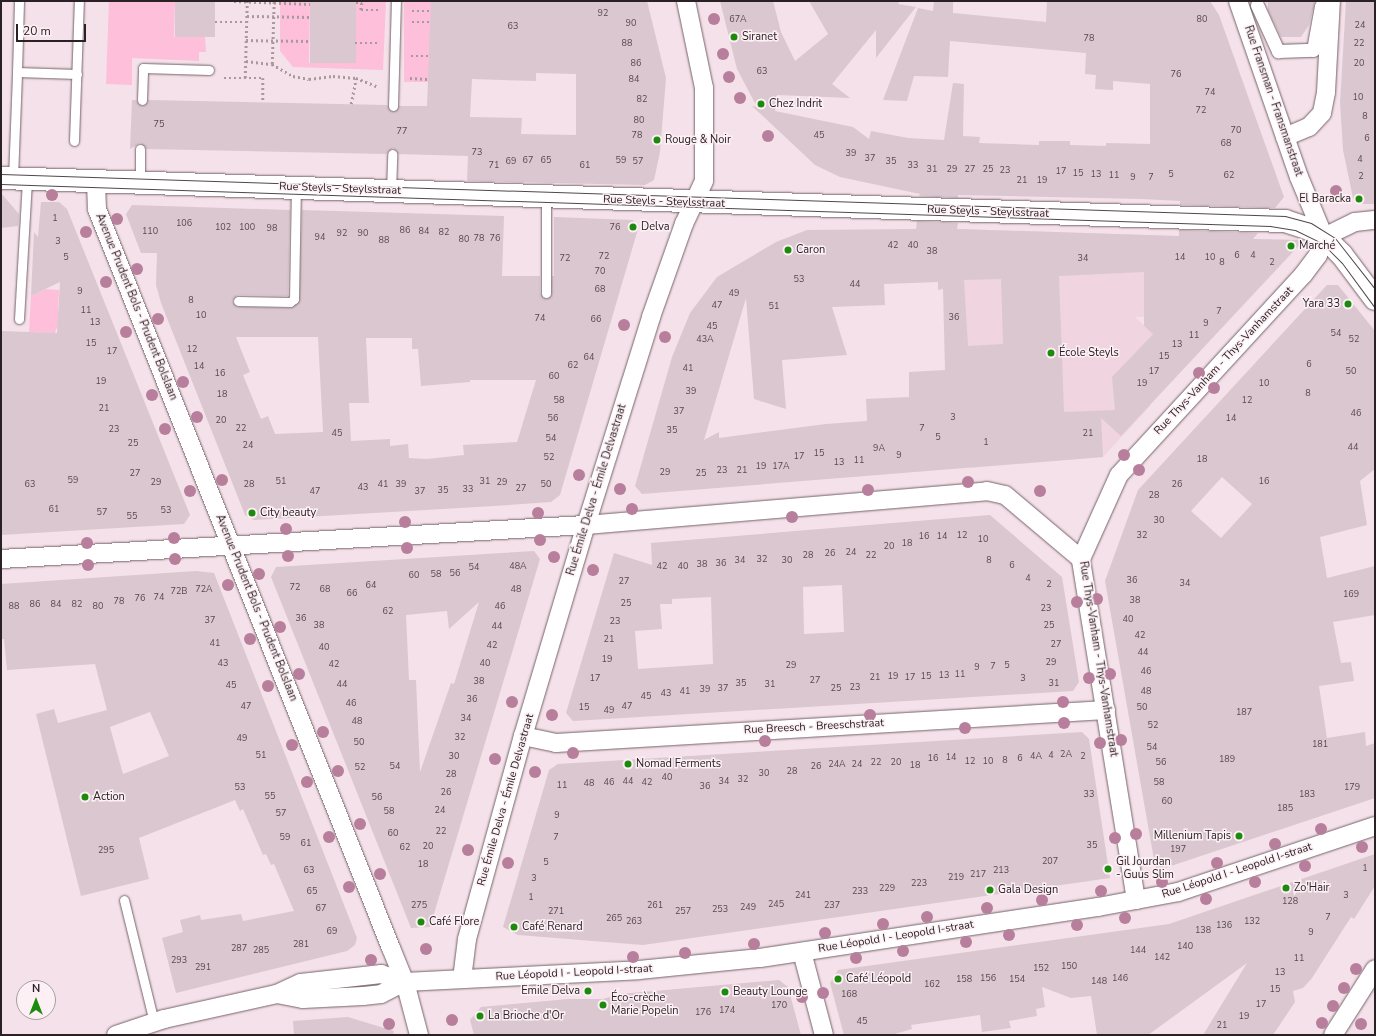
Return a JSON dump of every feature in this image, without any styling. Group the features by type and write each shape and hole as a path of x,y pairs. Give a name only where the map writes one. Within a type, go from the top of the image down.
{"street":[{"name":"Rue Émile Delva - Émile Delvastraat","path":"462,980 467,939 523,736 586,525 651,318 694,203 704,181 704,88 686,1"},
{"name":"Rue Fransman - Fransmanstraat","path":"1238,1 1285,137 1324,237 1342,254 1375,299"},
{"path":"1285,137 1309,127 1322,113 1326,92 1326,4"},
{"path":"1257,5 1278,51 1292,48 1313,50 1326,4"},
{"name":"Rue Steyls - Steylsstraat","path":"14,179 391,191 694,203 1285,221 1307,228 1324,237"},
{"name":"Avenue Prudent Bols - Prudent Bolslaan","path":"96,182 97,209 405,982 419,1035"},
{"path":"1324,237 1355,222 1375,220"},
{"name":"Rue Thys-Vanham - Thys-Vanhamstraat","path":"1136,900 1081,559 1119,475 1308,269 1318,255 1324,237"},
{"path":"1,559 586,525 993,492 1005,495 1081,559"},
{"name":"Rue Breesch - Breeschstraat","path":"523,736 556,743 1106,710"},
{"name":"Rue Léopold I - Leopold I-straat","path":"116,1035 154,1022 277,994 300,983 381,974 405,982 640,970 802,952 1136,900 1178,892 1375,826"},
{"path":"802,952 824,1035"},
{"path":"1333,1035 1375,969"}],"lane":[{"path":"19,1 14,179 20,319"},
{"path":"74,141 79,1"},
{"path":"393,106 396,1"},
{"path":"142,100 143,68 209,70"},
{"path":"16,72 77,74"},
{"path":"140,149 140,183"},
{"path":"391,191 392,154"},
{"path":"238,301 290,302 294,299 296,188"},
{"path":"546,198 546,293"},
{"path":"124,900 154,1022"}],"path":[{"path":"234,1 310,4"},
{"path":"245,78 247,1"},
{"path":"272,64 274,2"},
{"path":"247,16 310,17"},
{"path":"215,22 247,22"},
{"path":"246,40 309,41"},
{"path":"355,43 395,43"},
{"path":"246,61 272,64 293,76 309,78 333,76 356,78 384,89 393,106"},
{"path":"352,104 356,78"}],"shaded area":[{"path":"109,1 175,1 174,37 205,37 206,52 199,52 199,61 132,58 132,85 106,84"},
{"path":"280,1 310,1 309,63 355,63 356,1 386,1 383,70 293,67 280,51"},
{"path":"404,1 431,1 431,82 404,82"},
{"name":"École Steyls","path":"962,229 1171,236 1175,316 1135,317 1153,334 1129,359 1121,374 1151,405 1103,457 970,468"},
{"path":"46,289 59,290 58,309 62,326 56,329 55,333 29,332 31,296"}],"building":[{"path":"175,1 215,1 215,37 175,37"},
{"path":"310,1 356,1 356,63 310,63"},
{"path":"431,1 647,1 666,78 660,152 654,180 645,185 467,181 468,156 398,154 393,148 386,154 146,149 140,143 130,149 132,100 136,100 142,106 148,100 387,105 393,112 399,106 427,106","holes":["536,73 576,74 576,135 521,134 522,118 470,117 472,79 536,81"]},
{"path":"720,1 773,1 781,32 795,61 828,34 809,1 900,1 898,4 916,7 876,58 876,30 832,84 850,98 777,95 775,111 853,127 869,139 871,131 908,138 944,140 953,83 964,84 963,136 980,137 979,143 1039,145 1039,141 1070,141 1070,145 1106,146 1106,143 1150,144 1150,84 1113,81 1113,90 1095,89 1096,75 1085,74 1086,53 950,41 948,77 914,76 907,101 883,100 918,8 933,11 934,1 953,1 953,13 1046,22 1047,1 1210,1 1219,15 1284,197 1275,208 1180,205 1180,201 1141,199 958,195 958,198 919,196 920,194 840,177 815,165 752,106 757,107 737,69"},
{"path":"1268,1 1315,1 1309,25 1301,37 1281,37 1268,10"},
{"path":"1346,1 1375,1 1375,204 1361,204 1353,198 1343,150 1340,103"},
{"path":"1,193 19,214 18,226 1,228"},
{"path":"41,202 59,202 67,209 190,515 184,524 1,535 1,331 57,333 60,282 31,296 34,232 38,237"},
{"path":"132,205 290,210 288,296 238,295 232,301 238,307 290,308 299,302 302,210 504,216 502,276 540,276 540,293 546,299 551,296 552,276 554,276 554,217 633,220 638,229 560,495 551,502 494,506 254,520 245,515 161,303 156,285 157,253 141,253 126,214","holes":["236,337 318,337 323,432 275,434 268,416 261,419 243,375 250,372","366,338 412,338 412,349 418,349 421,386 470,382 470,380 536,380 517,442 463,445 464,455 427,459 409,458 408,444 390,446 390,439 351,441 349,403 369,403"]},
{"path":"917,221 958,223 957,229 1179,236 1179,230 1258,233 1253,239 1304,240 1121,436 1101,418 1103,457 642,494 635,486 672,357 690,313 717,277 776,242 807,230 916,229","holes":["1144,272 1144,326 1153,334 1112,377 1115,410 1064,412 1059,276","1001,279 1003,344 968,346 964,280","938,282 938,290 943,289 945,370 909,372 909,397 866,399 867,421 826,424 719,438 719,432 704,440 746,298 754,399 786,409 782,360 847,355 832,307 885,305 884,284"]},
{"path":"1327,285 1338,285 1375,331 1375,469 1360,481 1367,525 1320,537 1327,578 1375,566 1375,615 1333,622 1341,663 1351,662 1354,681 1319,686 1327,738 1365,732 1366,746 1375,743 1375,798 1156,871 1105,581 1138,490","holes":["1222,477 1252,504 1221,538 1191,511"]},
{"path":"990,515 1062,577 1079,682 1073,691 573,721 566,713 614,553 652,565 651,543","holes":["842,585 844,632 804,634 803,587","711,597 713,664 638,669 635,631 662,629 660,604 672,604 672,599"]},
{"path":"534,551 540,559 430,927 411,928 271,577 276,567","holes":["479,602 454,684 451,683 420,772 416,680 409,680 406,615 447,611 449,629"]},
{"path":"196,571 214,573 357,938 355,945 347,951 176,993 162,938 183,932 180,920 200,915 201,920 241,914 243,921 294,911 274,864 271,865 266,854 263,855 243,809 240,811 235,800 139,838 149,879 81,896 36,714 54,709 58,723 107,710 95,664 7,670 4,639 1,639 1,584","holes":["150,712 169,756 123,774 110,727"]},
{"path":"1082,732 1089,739 1110,878 643,945 518,935 503,927 549,770 558,764"},
{"path":"1375,854 1375,886 1354,919 1351,917 1312,978 1303,988 1293,991 1295,1002 1273,1035 1203,1035 1247,963 1148,1035 1097,1035 1091,996 1071,998 1042,987 1045,1007 1036,1009 1037,1016 1009,1021 1011,1028 982,1032 980,1015 911,1025 912,1029 891,1035 844,1035 830,983 838,970 1169,924"},
{"path":"779,980 788,987 801,1035 474,1035 470,1020 481,1007 568,999 603,999 620,994"},
{"path":"348,1017 394,1031 393,1035 294,1035 293,1021"}],"tram line":[{"path":"1,174 1285,216 1311,223 1335,238 1375,289"},
{"path":"1,184 1270,226 1295,230 1322,243 1342,263 1375,308"}],"place":[{"name":"Siranet","path":"734,37"},
{"name":"Chez Indrit","path":"761,104"},
{"name":"Rouge & Noir","path":"657,140"},
{"name":"El Baracka","path":"1359,199"},
{"name":"Delva","path":"633,227"},
{"name":"Marché","path":"1291,246"},
{"name":"Caron","path":"788,250"},
{"name":"Yara 33","path":"1348,304"},
{"name":"École Steyls","path":"1051,353"},
{"name":"City beauty","path":"252,513"},
{"name":"Nomad Ferments","path":"628,764"},
{"name":"Action","path":"85,797"},
{"name":"Millenium Tapis","path":"1239,836"},
{"name":"Gil Jourdan - Guus Slim","path":"1108,869"},
{"name":"Zo'Hair","path":"1286,888"},
{"name":"Gala Design","path":"990,890"},
{"name":"Café Flore","path":"421,922"},
{"name":"Café Renard","path":"514,927"},
{"name":"Café Léopold","path":"838,979"},
{"name":"Emile Delva","path":"588,991"},
{"name":"Beauty Lounge","path":"725,992"},
{"name":"Éco-crèche Marie Popelin","path":"603,1005"},
{"name":"La Brioche d'Or","path":"480,1016"}]}
